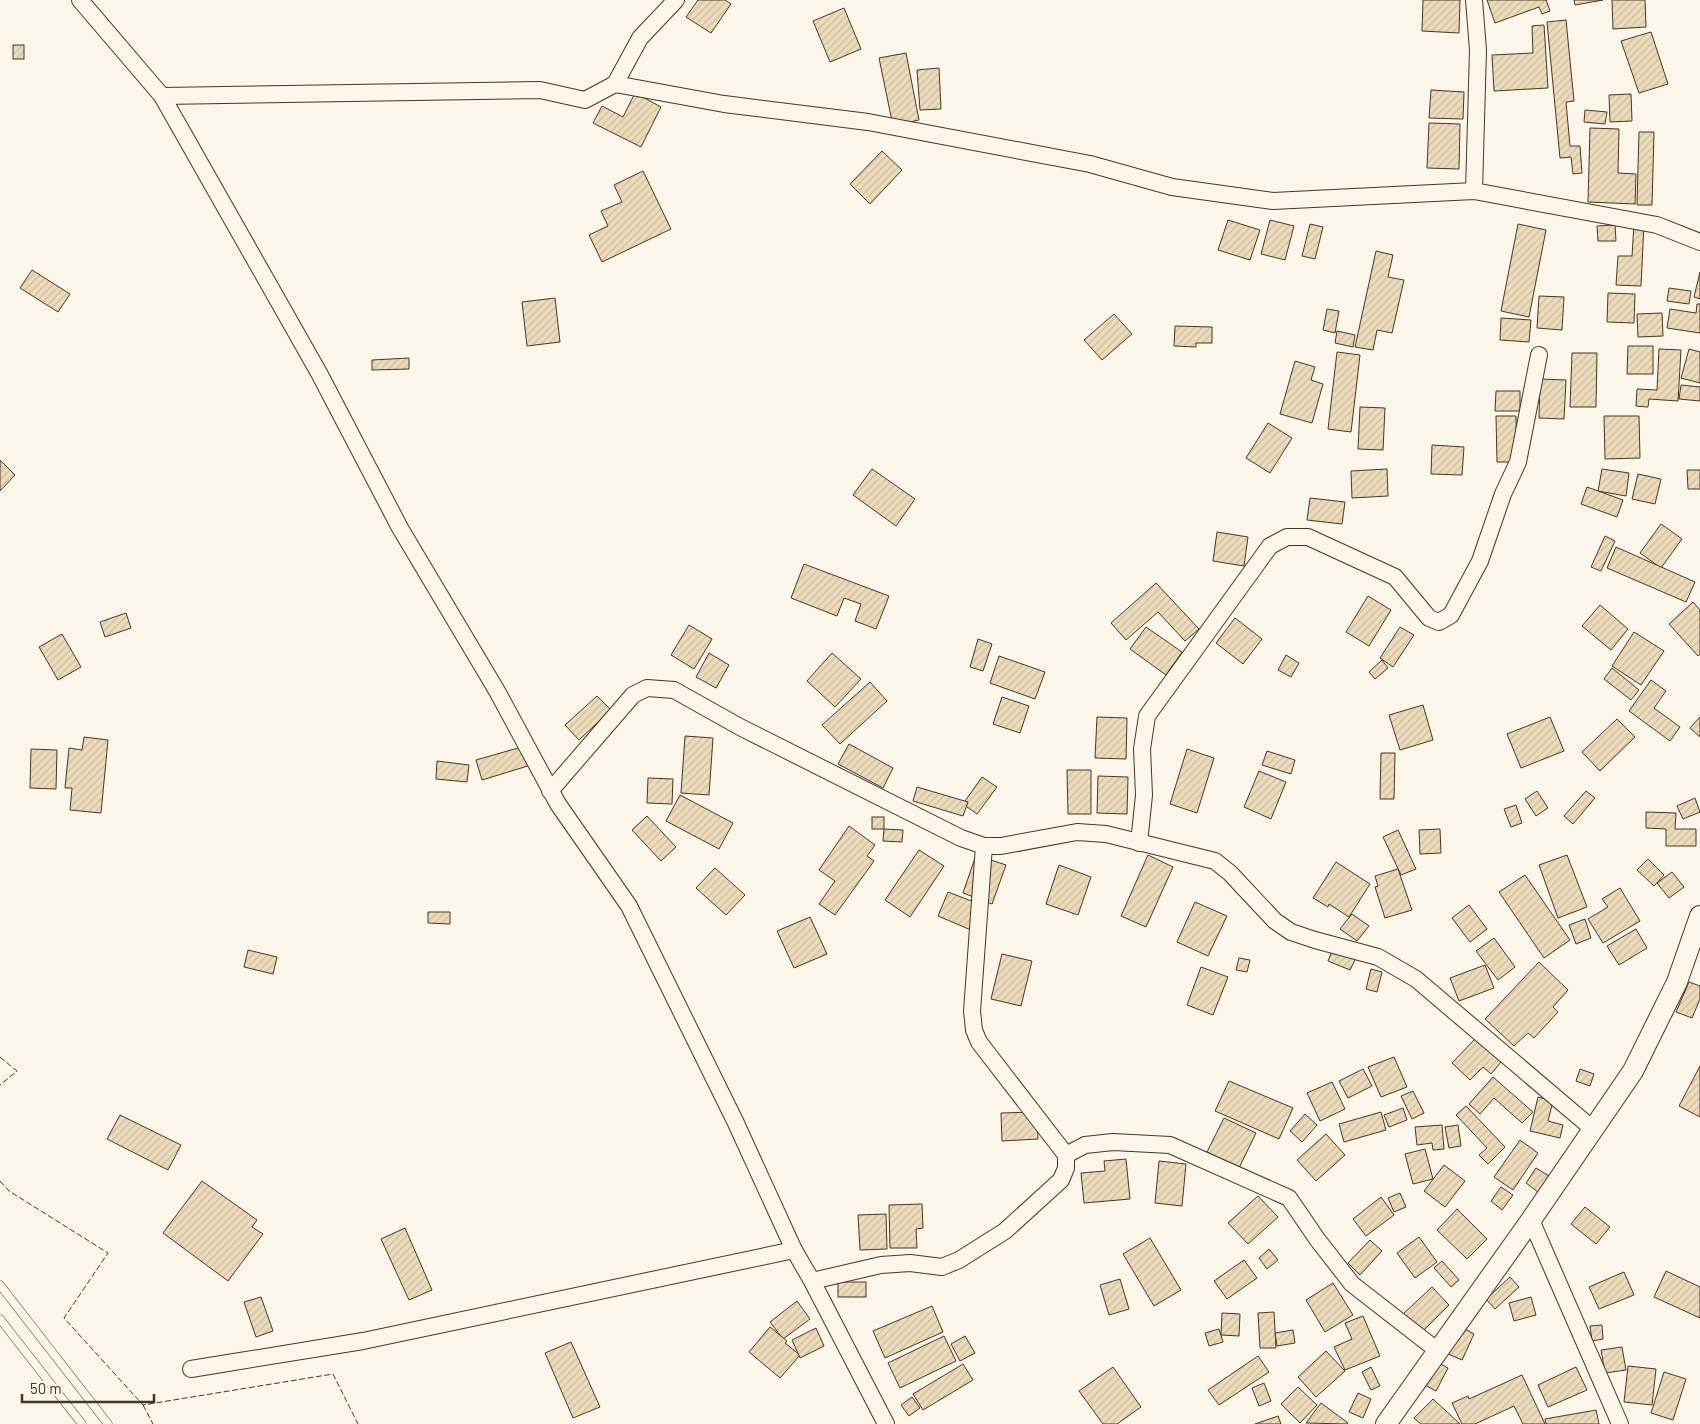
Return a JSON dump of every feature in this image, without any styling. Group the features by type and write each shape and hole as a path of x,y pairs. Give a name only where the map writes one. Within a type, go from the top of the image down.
{"street":[{"path":"80,0 162,96 319,373 400,528 497,691 550,791 629,906 735,1121 794,1250 886,1424"},
{"path":"162,96 540,90 585,100 615,84 640,38 676,0"},
{"path":"1474,0 1478,50 1474,191"},
{"path":"615,84 724,104 868,122 1090,164 1172,188 1273,201 1474,191 1657,225 1700,242"},
{"path":"1139,843 1144,794 1142,749 1147,716 1270,546 1287,537 1308,537 1395,577 1429,618 1439,622 1451,615 1480,561 1504,494 1518,462 1539,356"},
{"path":"550,791 633,695 647,688 674,690 740,727 961,838 984,846 1001,846 1077,832 1106,834 1215,861 1230,873 1275,920 1291,932 1378,957 1416,979 1594,1130"},
{"path":"812,1281 881,1265 910,1264 942,1267 959,1260 1005,1231 1062,1180 1066,1168 1066,1155 979,1042 974,1030 972,1010 984,846"},
{"path":"1386,1424 1594,1130 1633,1071 1677,982 1700,916"},
{"path":"1066,1155 1085,1145 1114,1142 1170,1145 1289,1198 1317,1239 1352,1284 1438,1351"},
{"path":"1531,1220 1620,1424"},
{"path":"191,1369 362,1341 794,1250"}],"lane":[{"path":"0,1285 108,1424"},
{"path":"0,1319 82,1424"}],"building":[{"path":"698,0 725,0 731,4 711,33 686,17"},
{"path":"1423,0 1460,0 1459,33 1422,31"},
{"path":"1487,0 1546,0 1550,11 1542,14 1539,7 1495,23"},
{"path":"1574,0 1603,0 1575,5"},
{"path":"1612,0 1645,0 1646,27 1613,29"},
{"path":"844,8 861,49 830,62 813,21"},
{"path":"1566,20 1574,101 1566,102 1570,146 1580,146 1582,173 1573,174 1571,157 1560,158 1547,22"},
{"path":"1544,25 1548,88 1494,91 1492,55 1533,53 1532,26"},
{"path":"1651,32 1668,84 1639,93 1621,41"},
{"path":"13,45 24,45 24,59 13,59"},
{"path":"906,53 919,120 893,126 879,58"},
{"path":"939,68 941,109 920,110 917,70"},
{"path":"1431,90 1464,92 1463,119 1429,118"},
{"path":"635,93 661,107 641,147 593,123 602,106 623,117"},
{"path":"1631,94 1632,121 1610,122 1609,95"},
{"path":"1585,110 1607,112 1605,124 1584,122"},
{"path":"1429,123 1460,124 1459,169 1427,168"},
{"path":"1590,128 1619,129 1618,173 1636,174 1635,204 1588,202"},
{"path":"1639,132 1654,132 1652,205 1637,205"},
{"path":"882,151 902,170 870,204 850,184"},
{"path":"643,171 671,229 602,262 589,235 608,226 601,211 622,202 614,185"},
{"path":"1228,220 1260,230 1250,260 1218,250"},
{"path":"1270,220 1294,226 1285,260 1261,254"},
{"path":"1310,224 1323,227 1315,259 1302,256"},
{"path":"1518,224 1546,230 1529,317 1501,311"},
{"path":"1634,224 1644,224 1641,286 1616,285 1618,256 1632,256"},
{"path":"1615,225 1616,241 1598,241 1597,226"},
{"path":"1376,251 1393,255 1388,277 1404,280 1392,333 1377,330 1373,350 1355,347"},
{"path":"32,270 70,294 58,312 20,288"},
{"path":"1700,272 1700,299 1694,297"},
{"path":"1669,288 1691,291 1689,304 1667,301"},
{"path":"1608,293 1635,294 1634,323 1607,322"},
{"path":"1539,296 1564,297 1562,330 1537,328"},
{"path":"555,298 560,342 527,346 522,302"},
{"path":"1697,304 1700,304 1700,333 1667,328 1670,309 1696,313"},
{"path":"1327,309 1339,311 1335,333 1323,330"},
{"path":"1662,313 1663,336 1638,337 1637,314"},
{"path":"1114,314 1132,334 1102,360 1084,340"},
{"path":"1501,318 1531,320 1529,342 1500,340"},
{"path":"1175,326 1212,327 1212,343 1196,343 1196,347 1174,346"},
{"path":"1337,331 1355,335 1353,347 1335,343"},
{"path":"1628,346 1653,346 1653,374 1627,374"},
{"path":"1659,349 1681,350 1678,401 1649,399 1648,407 1636,406 1637,389 1657,390"},
{"path":"1689,349 1700,352 1700,383 1681,378"},
{"path":"1337,352 1360,355 1351,432 1328,429"},
{"path":"1572,353 1597,353 1596,407 1570,407"},
{"path":"409,358 409,369 372,370 372,360"},
{"path":"1295,361 1315,367 1311,380 1323,384 1312,423 1280,414"},
{"path":"1540,379 1566,380 1564,419 1539,418"},
{"path":"1681,385 1700,387 1700,401 1679,399"},
{"path":"1496,391 1520,391 1520,411 1495,411"},
{"path":"1360,407 1385,408 1383,450 1358,449"},
{"path":"1496,416 1516,416 1517,462 1497,462"},
{"path":"1604,416 1639,416 1640,458 1605,459"},
{"path":"1268,423 1292,438 1270,473 1246,458"},
{"path":"1432,445 1464,447 1462,475 1431,474"},
{"path":"0,460 15,475 0,491"},
{"path":"872,469 915,499 896,526 853,495"},
{"path":"1387,469 1388,496 1352,498 1351,471"},
{"path":"1602,469 1629,473 1626,496 1598,491"},
{"path":"1687,470 1700,470 1700,489 1688,489"},
{"path":"1638,474 1661,479 1655,504 1632,499"},
{"path":"1587,487 1623,500 1617,517 1581,504"},
{"path":"1310,498 1345,502 1342,524 1307,520"},
{"path":"1661,524 1682,539 1661,568 1640,553"},
{"path":"1217,532 1248,537 1244,566 1213,561"},
{"path":"1605,536 1615,541 1601,571 1591,567"},
{"path":"1616,547 1695,582 1686,602 1607,568"},
{"path":"804,564 889,596 876,629 855,621 861,604 844,598 837,616 791,598"},
{"path":"1156,583 1199,629 1185,641 1158,612 1126,640 1111,623"},
{"path":"1368,596 1391,610 1369,646 1346,632"},
{"path":"1693,602 1700,610 1700,654 1698,656 1669,624"},
{"path":"1600,605 1628,629 1611,650 1582,626"},
{"path":"126,613 131,628 105,637 100,622"},
{"path":"1235,618 1262,639 1243,664 1216,643"},
{"path":"689,625 712,639 694,669 671,655"},
{"path":"1146,627 1182,652 1166,675 1130,649"},
{"path":"1400,627 1414,635 1393,667 1380,658"},
{"path":"1634,632 1664,651 1641,685 1612,666"},
{"path":"62,634 81,667 58,680 39,647"},
{"path":"978,639 992,644 983,671 970,667"},
{"path":"709,653 729,665 716,688 696,677"},
{"path":"832,653 861,679 835,707 807,681"},
{"path":"1286,655 1299,663 1291,677 1278,670"},
{"path":"999,656 1045,672 1035,699 990,683"},
{"path":"1382,660 1388,668 1375,679 1369,672"},
{"path":"1612,668 1639,690 1631,700 1604,679"},
{"path":"1651,680 1666,691 1654,708 1680,727 1670,741 1629,711"},
{"path":"870,682 887,701 840,744 822,725"},
{"path":"597,696 611,710 579,740 565,725"},
{"path":"1002,697 1029,706 1020,733 993,724"},
{"path":"1423,705 1433,740 1400,750 1389,715"},
{"path":"1097,717 1127,718 1126,759 1095,758"},
{"path":"1550,717 1564,751 1521,768 1507,734"},
{"path":"1700,717 1700,737 1690,728"},
{"path":"1617,719 1635,737 1600,771 1582,752"},
{"path":"685,736 713,738 709,795 681,793"},
{"path":"84,737 108,740 101,813 70,810 72,788 65,788 69,748 82,750"},
{"path":"849,744 893,768 883,788 838,764"},
{"path":"525,746 531,765 482,780 476,760"},
{"path":"31,749 57,750 56,789 30,788"},
{"path":"1187,749 1214,758 1197,813 1170,804"},
{"path":"1267,751 1295,760 1291,774 1262,765"},
{"path":"1381,753 1395,753 1394,799 1380,799"},
{"path":"437,761 469,765 467,782 436,779"},
{"path":"1067,770 1091,770 1091,814 1068,814"},
{"path":"1259,771 1286,782 1271,819 1244,807"},
{"path":"1098,776 1128,777 1127,814 1097,813"},
{"path":"982,777 997,787 977,814 963,804"},
{"path":"648,778 673,779 672,804 647,803"},
{"path":"917,787 968,802 963,816 913,801"},
{"path":"1537,791 1548,808 1536,816 1525,799"},
{"path":"1586,791 1595,798 1573,824 1564,816"},
{"path":"680,795 733,823 719,849 666,821"},
{"path":"1695,798 1700,812 1683,819 1677,806"},
{"path":"1516,805 1522,823 1511,827 1504,809"},
{"path":"1646,812 1676,813 1675,829 1696,829 1696,846 1666,846 1666,829 1646,828"},
{"path":"647,816 676,847 661,861 632,830"},
{"path":"872,817 884,817 884,829 872,829"},
{"path":"849,826 875,845 867,856 874,861 835,915 819,904 835,881 819,870"},
{"path":"884,829 903,830 902,842 883,841"},
{"path":"1440,829 1441,853 1420,854 1419,830"},
{"path":"1398,830 1416,869 1401,875 1383,837"},
{"path":"919,850 944,866 910,917 885,900"},
{"path":"976,855 1006,865 992,904 963,893"},
{"path":"1148,855 1173,867 1146,927 1121,916"},
{"path":"1567,855 1587,907 1558,918 1539,865"},
{"path":"1648,859 1664,875 1654,886 1637,870"},
{"path":"1336,862 1370,884 1349,917 1329,904 1328,907 1313,898"},
{"path":"1059,865 1091,877 1078,915 1046,904"},
{"path":"715,868 745,895 726,915 696,888"},
{"path":"1398,869 1412,910 1385,918 1375,887 1378,886 1375,876"},
{"path":"1672,872 1684,887 1669,898 1657,883"},
{"path":"1525,875 1570,940 1544,958 1499,892"},
{"path":"1620,888 1640,921 1603,943 1588,919 1608,907 1602,899"},
{"path":"948,892 982,905 971,930 938,916"},
{"path":"1195,902 1227,916 1208,956 1177,942"},
{"path":"1469,905 1487,929 1470,942 1452,918"},
{"path":"428,912 450,912 450,924 428,923"},
{"path":"1352,914 1369,926 1357,941 1340,929"},
{"path":"810,917 827,954 794,968 777,931"},
{"path":"1585,919 1591,938 1576,944 1569,925"},
{"path":"1636,929 1647,948 1619,965 1607,946"},
{"path":"1494,938 1515,967 1498,980 1476,951"},
{"path":"1334,946 1357,956 1350,970 1328,961"},
{"path":"248,950 277,957 273,974 244,967"},
{"path":"1002,954 1032,961 1021,1006 991,999"},
{"path":"1239,958 1250,960 1247,972 1236,970"},
{"path":"1539,962 1568,990 1553,1007 1558,1012 1534,1038 1528,1033 1514,1046 1485,1019"},
{"path":"1485,965 1494,988 1459,1001 1450,978"},
{"path":"1201,967 1228,977 1213,1015 1187,1005"},
{"path":"1371,969 1382,972 1377,992 1366,989"},
{"path":"1689,982 1700,986 1700,999 1692,1018 1676,1012"},
{"path":"1476,1038 1501,1062 1491,1074 1483,1067 1470,1080 1452,1063"},
{"path":"1394,1057 1407,1087 1381,1097 1368,1067"},
{"path":"1700,1066 1700,1117 1679,1106"},
{"path":"1363,1069 1372,1086 1348,1098 1339,1081"},
{"path":"1580,1069 1594,1074 1590,1086 1576,1081"},
{"path":"1493,1077 1533,1112 1522,1123 1494,1098 1480,1114 1469,1104"},
{"path":"1229,1081 1293,1108 1279,1139 1215,1111"},
{"path":"1332,1082 1345,1109 1320,1121 1307,1093"},
{"path":"1413,1091 1424,1113 1412,1119 1401,1096"},
{"path":"1538,1097 1553,1101 1548,1121 1563,1125 1560,1138 1530,1131"},
{"path":"1466,1106 1505,1147 1488,1164 1479,1155 1487,1148 1456,1115"},
{"path":"1403,1108 1407,1120 1389,1127 1384,1115"},
{"path":"1037,1112 1038,1139 1002,1141 1001,1113"},
{"path":"1381,1112 1386,1130 1344,1142 1339,1124"},
{"path":"1305,1114 1317,1125 1302,1142 1290,1131"},
{"path":"120,1115 181,1145 168,1170 107,1139"},
{"path":"1224,1118 1256,1133 1239,1168 1207,1152"},
{"path":"1442,1125 1444,1149 1433,1150 1432,1143 1417,1145 1415,1127"},
{"path":"1458,1125 1461,1146 1449,1148 1445,1127"},
{"path":"1326,1134 1345,1155 1316,1181 1297,1160"},
{"path":"1520,1140 1538,1153 1513,1190 1494,1177"},
{"path":"1425,1149 1433,1179 1413,1184 1405,1154"},
{"path":"1126,1159 1130,1199 1084,1203 1081,1173 1105,1171 1104,1161"},
{"path":"1159,1161 1186,1164 1182,1206 1155,1203"},
{"path":"1444,1165 1465,1181 1445,1207 1424,1191"},
{"path":"1536,1168 1549,1176 1538,1192 1526,1183"},
{"path":"202,1181 257,1220 252,1227 263,1234 228,1281 163,1233"},
{"path":"1501,1187 1513,1195 1502,1210 1491,1201"},
{"path":"1400,1193 1406,1207 1394,1212 1388,1198"},
{"path":"1258,1196 1278,1217 1248,1244 1228,1223"},
{"path":"1381,1197 1394,1215 1366,1236 1353,1219"},
{"path":"922,1204 923,1228 916,1229 917,1248 890,1248 889,1205"},
{"path":"1585,1207 1610,1227 1596,1244 1571,1224"},
{"path":"1457,1209 1487,1239 1467,1259 1437,1230"},
{"path":"886,1214 887,1249 860,1250 858,1215"},
{"path":"405,1228 432,1290 409,1300 381,1239"},
{"path":"1419,1237 1437,1262 1415,1278 1397,1253"},
{"path":"1150,1238 1181,1290 1154,1306 1123,1254"},
{"path":"1370,1240 1382,1251 1360,1275 1348,1263"},
{"path":"1269,1249 1278,1260 1267,1269 1259,1258"},
{"path":"1244,1260 1257,1278 1227,1299 1214,1281"},
{"path":"1442,1261 1459,1280 1451,1287 1434,1268"},
{"path":"1666,1271 1700,1287 1700,1318 1654,1297"},
{"path":"1624,1272 1634,1295 1599,1309 1589,1287"},
{"path":"1510,1277 1519,1287 1495,1309 1486,1299"},
{"path":"1120,1279 1129,1309 1109,1315 1100,1285"},
{"path":"838,1282 866,1282 866,1297 838,1297"},
{"path":"1333,1283 1353,1315 1325,1332 1306,1300"},
{"path":"1432,1287 1449,1305 1420,1334 1402,1315"},
{"path":"261,1297 273,1331 256,1337 244,1302"},
{"path":"1531,1297 1536,1315 1514,1321 1509,1303"},
{"path":"797,1301 810,1319 783,1339 770,1322"},
{"path":"932,1306 943,1332 885,1358 873,1331"},
{"path":"1274,1312 1276,1348 1260,1348 1258,1313"},
{"path":"1222,1313 1240,1314 1239,1336 1221,1335"},
{"path":"1363,1316 1380,1356 1345,1370 1334,1347 1352,1339 1345,1323"},
{"path":"1602,1325 1603,1339 1592,1341 1590,1326"},
{"path":"770,1327 800,1355 780,1378 749,1352"},
{"path":"1461,1327 1474,1334 1462,1360 1448,1354"},
{"path":"816,1328 824,1346 800,1358 792,1340"},
{"path":"1219,1329 1223,1342 1209,1346 1205,1333"},
{"path":"1293,1330 1295,1343 1277,1346 1275,1333"},
{"path":"944,1336 956,1361 900,1388 888,1363"},
{"path":"965,1336 975,1353 960,1361 951,1344"},
{"path":"571,1342 600,1407 573,1418 545,1353"},
{"path":"1622,1347 1626,1370 1605,1373 1601,1350"},
{"path":"1326,1351 1345,1371 1316,1397 1298,1377"},
{"path":"1258,1356 1269,1372 1219,1405 1208,1390"},
{"path":"1437,1362 1448,1368 1436,1391 1425,1385"},
{"path":"963,1364 973,1380 923,1410 913,1394"},
{"path":"1628,1366 1656,1369 1652,1405 1624,1402"},
{"path":"1113,1367 1141,1407 1117,1424 1103,1424 1079,1391"},
{"path":"1371,1367 1380,1386 1371,1390 1362,1372"},
{"path":"1576,1367 1587,1390 1548,1407 1538,1385"},
{"path":"1664,1372 1686,1379 1673,1420 1651,1413"},
{"path":"1522,1375 1545,1424 1523,1424 1514,1406 1475,1424 1462,1424 1452,1403 1468,1396 1469,1399"},
{"path":"1264,1383 1271,1401 1259,1406 1252,1388"},
{"path":"1298,1387 1317,1405 1300,1423 1281,1404"},
{"path":"1358,1393 1371,1399 1363,1418 1349,1412"},
{"path":"912,1397 920,1408 909,1416 901,1405"},
{"path":"1433,1399 1460,1424 1421,1424 1414,1418"},
{"path":"1321,1403 1348,1423 1306,1423"},
{"path":"1596,1410 1599,1424 1546,1424 1545,1419"},
{"path":"1278,1416 1281,1424 1255,1424"}],"fence":[{"path":"0,1057 17,1071 0,1085"},
{"path":"0,1181 9,1191 108,1253 64,1318 143,1405 333,1374 358,1424"},
{"path":"143,1405 153,1424"}]}
